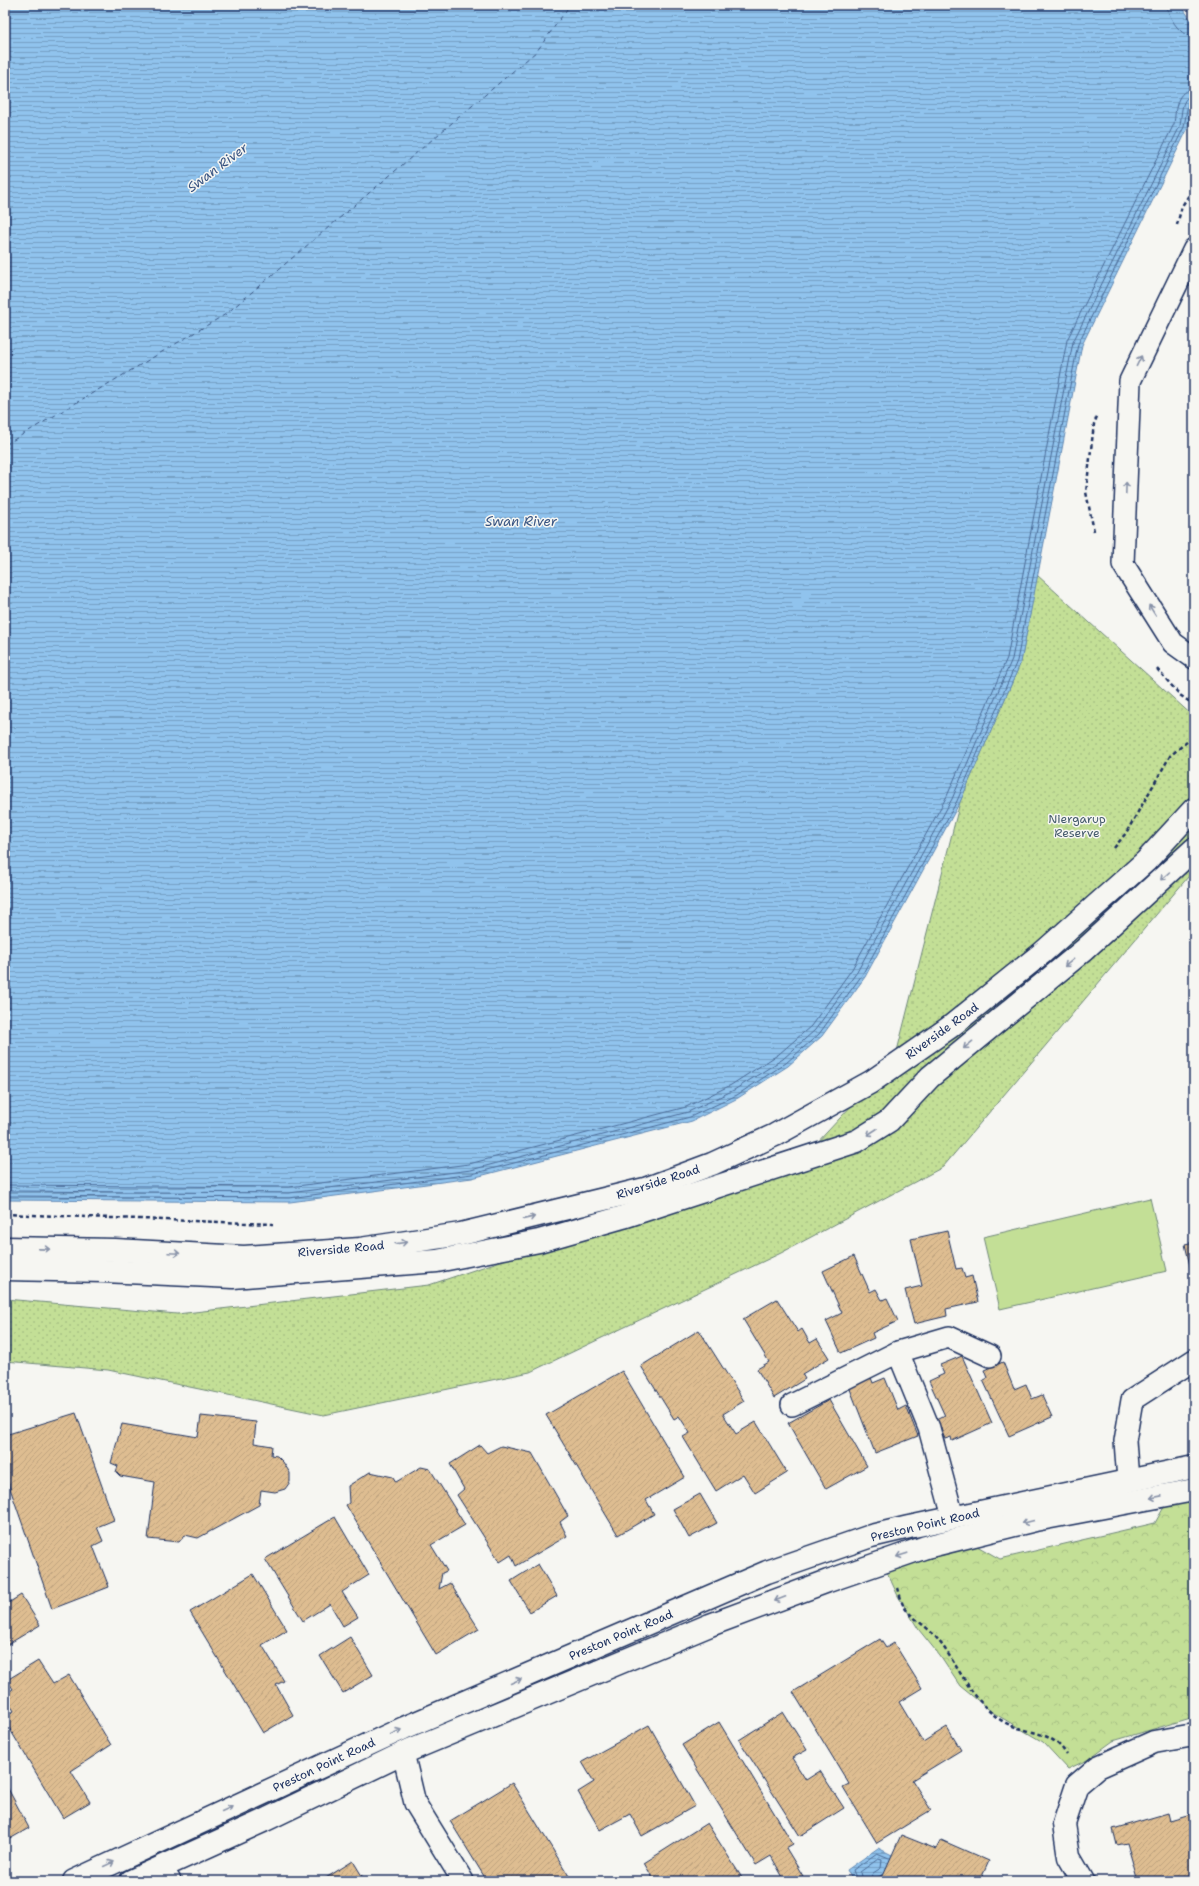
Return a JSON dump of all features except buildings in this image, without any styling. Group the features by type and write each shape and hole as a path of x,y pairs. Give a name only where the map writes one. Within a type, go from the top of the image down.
{"street":[{"name":"Riverside Road","path":"5,1248 115,1250 244,1257 360,1248 461,1234 645,1189 712,1164 776,1136 871,1082 950,1027 1041,954 1146,861 1194,809"},
{"name":"Riverside Road","path":"5,1269 104,1271 233,1277 437,1261 539,1242 622,1217 857,1141 889,1121 930,1076 1084,950 1194,849"},
{"name":"Preston Point Road","path":"74,1881 404,1728 767,1572 872,1536 953,1517 1194,1467"},
{"name":"Preston Point Road","path":"130,1881 166,1874 404,1753 710,1625 888,1559 926,1547 1035,1520 1194,1490"},
{"path":"1083,1881 1069,1857 1064,1824 1078,1785 1098,1767 1154,1742 1194,1735"}],"lane":[{"path":"1194,249 1130,381 1123,564 1173,643 1194,658"},
{"path":"792,1405 898,1352 949,1337 990,1356"},
{"path":"898,1352 929,1428 953,1517"},
{"path":"1128,1480 1125,1441 1132,1400 1194,1360"},
{"path":"404,1753 415,1803 463,1881"}],"path":[{"path":"1112,851 1126,833 1170,756 1194,736"},
{"path":"5,1214 279,1224"},
{"path":"905,1608 934,1636 989,1711 1005,1722 1051,1738 1061,1745 1069,1759"}],"green space":[{"name":"Niergarup Reserve","path":"1037,575 1194,717 1194,870 943,1167 781,1253 530,1372 324,1415 108,1370 5,1361 5,1299 177,1314 429,1285 800,1161 895,1059 960,802 1021,662"},
{"path":"1150,1198 1167,1271 1000,1309 983,1237"},
{"path":"1194,1499 1194,1717 1113,1741 1087,1760 1068,1769 1043,1742 992,1712 960,1686 940,1656 919,1630 898,1596 886,1570 977,1546 1000,1559 1155,1523 1164,1507"}],"water":[{"name":"Swan River","path":"5,5 1181,5 1194,25 1194,92 1188,128 1082,345 1021,662 960,802 865,977 822,1036 788,1066 738,1098 692,1121 472,1178 290,1202 5,1200"},
{"path":"878,1848 896,1857 888,1875 876,1881 853,1881 847,1870"}],"ferry route":[{"path":"5,445 226,314 537,51 570,5"}]}
